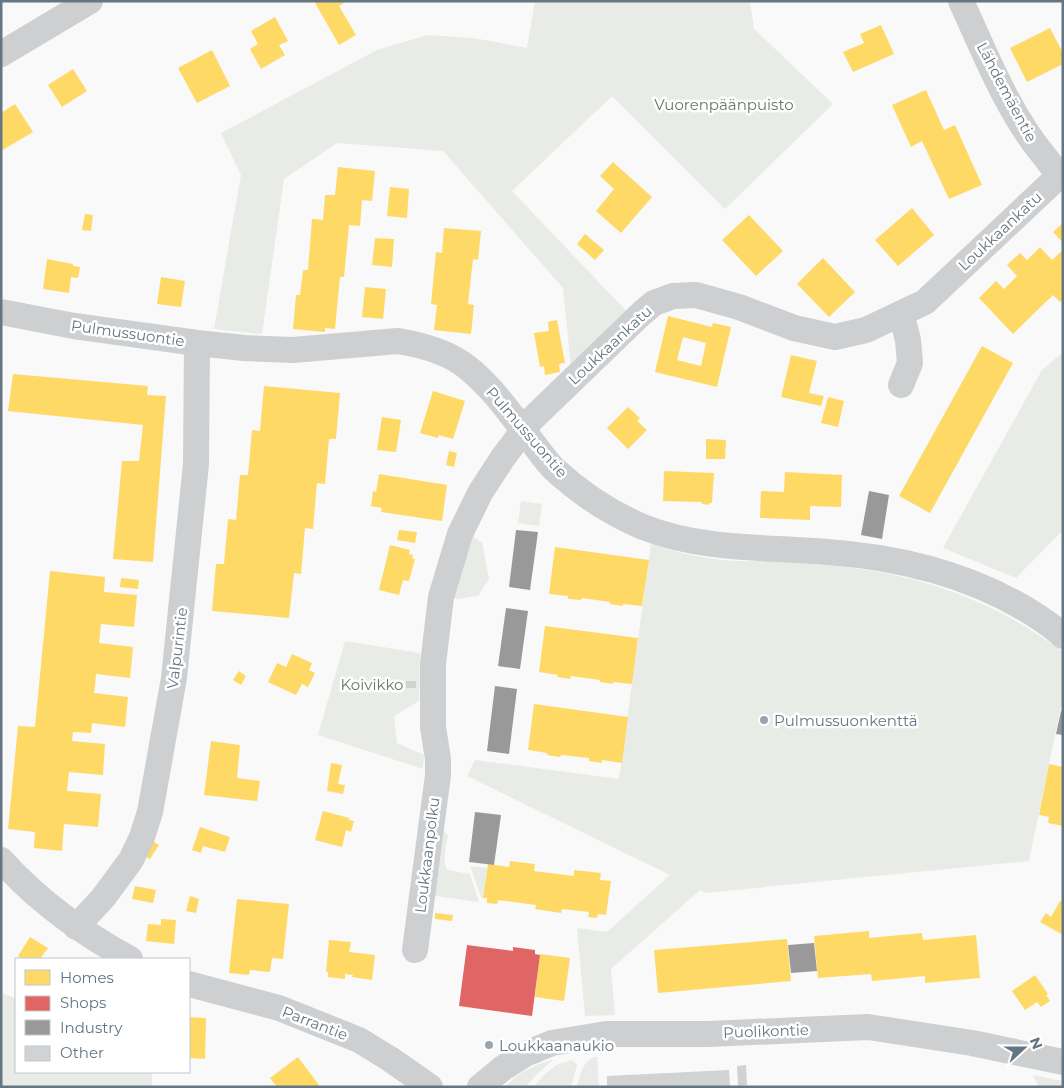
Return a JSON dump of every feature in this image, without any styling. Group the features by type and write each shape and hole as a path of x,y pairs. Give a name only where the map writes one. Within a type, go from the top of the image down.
{"street":[{"path":"1,54 90,1"},
{"name":"Lähdemäentie","path":"962,1 1011,106 1034,145 1061,176"},
{"name":"Loukkaankatu","path":"438,759 433,727 433,664 440,598 460,534 480,493 531,420 641,314 654,303 673,296 696,295 738,307 794,328 834,337 866,330 925,302 1061,176"},
{"name":"Pulmussuontie","path":"1,312 74,326 244,348 293,350 398,341 414,344 449,356 467,367 490,389 553,468 608,510 644,527 682,539 708,544 878,557 919,566 961,578 1015,602 1055,628 1063,636"},
{"path":"901,313 908,340 910,363 901,385"},
{"name":"Valpurintie","path":"76,927 99,903 131,860 142,837 150,812 174,678 196,464 197,343"},
{"name":"Loukkaanpolku","path":"415,950 438,775 438,759"},
{"path":"1,860 36,894 76,927 128,958"},
{"name":"Parrantie","path":"190,984 279,1008 359,1040 430,1087"},
{"name":"Puolikontie","path":"480,1087 503,1068 525,1054 552,1043 606,1034 708,1034 868,1027 972,1043 1063,1062"}],"green space":[{"name":"Vuorenpäänpuisto","path":"535,1 750,1 754,29 833,104 725,209 612,96 512,191 629,314 571,367 563,288 443,151 337,143 284,179 262,334 214,329 241,175 221,133 377,50 427,35 473,38 527,48"},
{"path":"1063,352 1063,530 1016,578 943,548 1042,370"},
{"path":"521,501 542,504 539,526 518,523"},
{"path":"472,536 482,542 489,579 478,596 452,598"},
{"path":"651,544 682,553 714,559 817,564 889,574 920,581 950,591 1008,617 1036,633 1063,652 1063,696 1029,861 705,893 700,890 611,969 615,1015 585,1016 577,928 607,932 670,875 467,776 475,760 619,779"},
{"name":"Koivikko","path":"345,641 420,653 419,701 394,716 397,743 424,755 423,769 318,735"},
{"path":"444,832 448,835 445,849 447,870 470,874 479,902 435,896"},
{"path":"470,866 487,868 482,899"},
{"path":"1,993 15,998 15,1073 152,1073 152,1087 1,1087"},
{"path":"594,1057 597,1057 599,1087 577,1087 584,1066"},
{"path":"554,1059 526,1087 506,1087 516,1077 534,1066"},
{"path":"572,1060 577,1065 571,1087 534,1087 556,1065"},
{"path":"1033,1075 1063,1081 1063,1087 1039,1087"}],"building: Homes":[{"path":"314,1 347,1 339,6 356,35 339,45"},
{"path":"275,17 288,41 279,45 285,55 261,69 250,49 258,44 251,31"},
{"path":"881,25 894,54 853,72 843,52 864,43 860,34"},
{"path":"1050,28 1063,53 1063,64 1027,82 1010,48"},
{"path":"212,50 230,86 197,103 178,68"},
{"path":"73,69 87,91 62,107 48,85"},
{"path":"926,90 944,130 955,125 982,185 949,199 922,141 911,147 892,105"},
{"path":"15,104 33,132 1,151 1,113"},
{"path":"613,162 652,197 621,233 596,211 614,189 600,176"},
{"path":"338,167 375,171 372,201 362,200 360,226 349,225 344,277 340,277 335,329 325,328 325,332 293,329 296,295 300,295 303,270 308,270 312,219 323,220 325,195 335,195"},
{"path":"390,187 409,189 407,218 387,216"},
{"path":"912,208 934,235 898,266 875,240"},
{"path":"85,214 93,215 91,231 82,230"},
{"path":"749,215 783,251 756,276 722,240"},
{"path":"1063,223 1063,243 1053,232"},
{"path":"444,228 481,231 478,260 473,259 468,304 474,305 471,334 434,330 437,305 431,304 436,252 442,253"},
{"path":"585,234 604,250 595,260 577,244"},
{"path":"375,238 394,239 392,267 372,265"},
{"path":"1040,247 1052,260 1063,250 1063,299 1060,302 1053,295 1013,334 979,298 996,281 1004,289 1017,276 1007,265 1020,253 1027,260"},
{"path":"823,258 855,292 829,317 797,284"},
{"path":"47,259 80,267 78,278 71,277 69,293 43,289"},
{"path":"161,277 185,281 181,307 157,304"},
{"path":"365,287 386,289 383,319 362,317"},
{"path":"668,316 712,327 713,323 731,327 717,387 655,372","holes":["683,337 706,343 701,366 677,360"]},
{"path":"557,320 565,363 559,364 560,372 545,375 544,366 540,367 534,333 549,331 548,322"},
{"path":"982,346 1013,363 930,513 899,496"},
{"path":"791,355 817,361 809,393 824,396 821,406 781,397"},
{"path":"13,374 148,386 147,395 166,396 153,562 113,559 122,461 139,461 143,425 8,411"},
{"path":"264,386 340,393 336,439 329,439 325,484 317,483 313,529 305,528 301,574 294,573 289,618 212,611 216,564 224,564 228,519 236,520 240,475 248,475 252,430 260,431"},
{"path":"433,391 465,401 453,439 439,435 438,438 420,433"},
{"path":"828,397 844,401 838,427 821,423"},
{"path":"628,407 640,418 637,421 647,430 628,449 607,428"},
{"path":"382,417 401,420 396,452 377,450"},
{"path":"706,439 726,440 725,459 706,459"},
{"path":"449,451 457,453 454,467 446,465"},
{"path":"664,471 714,473 712,503 708,505 701,502 663,501"},
{"path":"785,472 842,475 841,507 810,506 810,520 760,518 761,491 784,492"},
{"path":"379,474 447,485 442,521 381,512 382,508 371,506 373,491 376,492"},
{"path":"399,530 417,532 415,543 397,540"},
{"path":"390,545 410,550 409,554 413,555 412,558 415,559 409,581 403,580 399,595 379,590"},
{"path":"555,547 649,560 642,606 623,604 623,606 582,598 581,600 568,599 568,596 549,594"},
{"path":"50,571 105,577 104,592 137,595 134,627 101,624 99,643 133,647 130,678 96,674 94,693 128,697 125,727 92,723 91,733 73,732 72,741 105,744 103,775 69,772 67,791 101,794 98,827 64,824 62,851 34,848 35,832 8,829 18,726 35,727"},
{"path":"121,578 139,580 138,589 120,587"},
{"path":"545,626 638,638 632,684 613,682 613,684 571,676 570,679 539,672"},
{"path":"292,654 312,663 309,670 315,673 308,687 302,684 296,695 268,682 277,663 286,667"},
{"path":"239,671 246,676 241,685 233,680"},
{"path":"534,704 628,717 622,763 602,760 602,763 589,761 589,758 561,755 560,757 528,750"},
{"path":"211,741 240,745 237,778 260,781 257,801 204,795"},
{"path":"331,763 342,765 338,784 345,785 343,794 327,791"},
{"path":"1049,764 1063,767 1063,826 1048,823 1049,817 1039,815"},
{"path":"323,811 354,821 351,832 346,830 342,847 315,840"},
{"path":"200,827 230,837 225,852 203,846 201,853 192,850"},
{"path":"149,839 159,845 150,859 140,853"},
{"path":"510,861 535,864 534,871 574,876 574,870 601,873 600,880 611,881 606,915 598,914 597,918 588,917 589,912 562,909 561,913 535,909 536,905 498,900 497,904 487,903 487,898 483,898 488,864 509,867"},
{"path":"135,886 156,890 153,903 132,899"},
{"path":"190,896 199,899 196,913 186,911"},
{"path":"237,899 289,904 283,959 272,958 270,972 250,970 249,975 229,973"},
{"path":"1060,901 1063,902 1063,935 1040,922 1046,913 1051,917"},
{"path":"435,913 453,915 452,921 435,919"},
{"path":"161,919 176,920 174,944 146,941 148,924 161,925"},
{"path":"869,931 869,938 922,933 923,940 976,935 980,978 925,983 925,976 872,981 871,974 818,978 814,936"},
{"path":"30,937 48,948 41,958 21,958 18,956"},
{"path":"787,939 791,981 658,993 654,950"},
{"path":"329,940 351,942 349,952 375,955 372,980 345,974 345,979 328,977 328,972 326,972"},
{"path":"540,954 570,958 564,1001 535,997"},
{"path":"1035,975 1048,994 1046,995 1050,1001 1041,1007 1037,1002 1025,1010 1012,991"},
{"path":"190,1017 206,1018 205,1059 190,1058"},
{"path":"298,1057 319,1085 317,1087 277,1087 270,1078"}],"building: Shops":[{"path":"467,945 513,951 513,947 535,950 535,954 540,955 532,1016 459,1006"}],"building: Industry":[{"path":"869,491 889,495 882,539 861,535"},
{"path":"516,530 538,532 530,590 509,587"},
{"path":"506,608 528,611 520,669 498,666"},
{"path":"495,686 517,689 509,754 487,751"},
{"path":"1061,711 1063,712 1063,735 1056,734"},
{"path":"475,812 501,815 494,865 469,862"},
{"path":"814,943 817,971 791,973 788,945"}],"building: Other":[{"path":"406,681 416,681 416,688 406,688"},
{"path":"746,1065 747,1085 738,1086 737,1066"},
{"path":"729,1070 730,1087 607,1087 607,1076"}],"place":[{"name":"Pulmussuonkenttä","path":"764,720"},
{"name":"Loukkaanaukio","path":"489,1045"}]}
